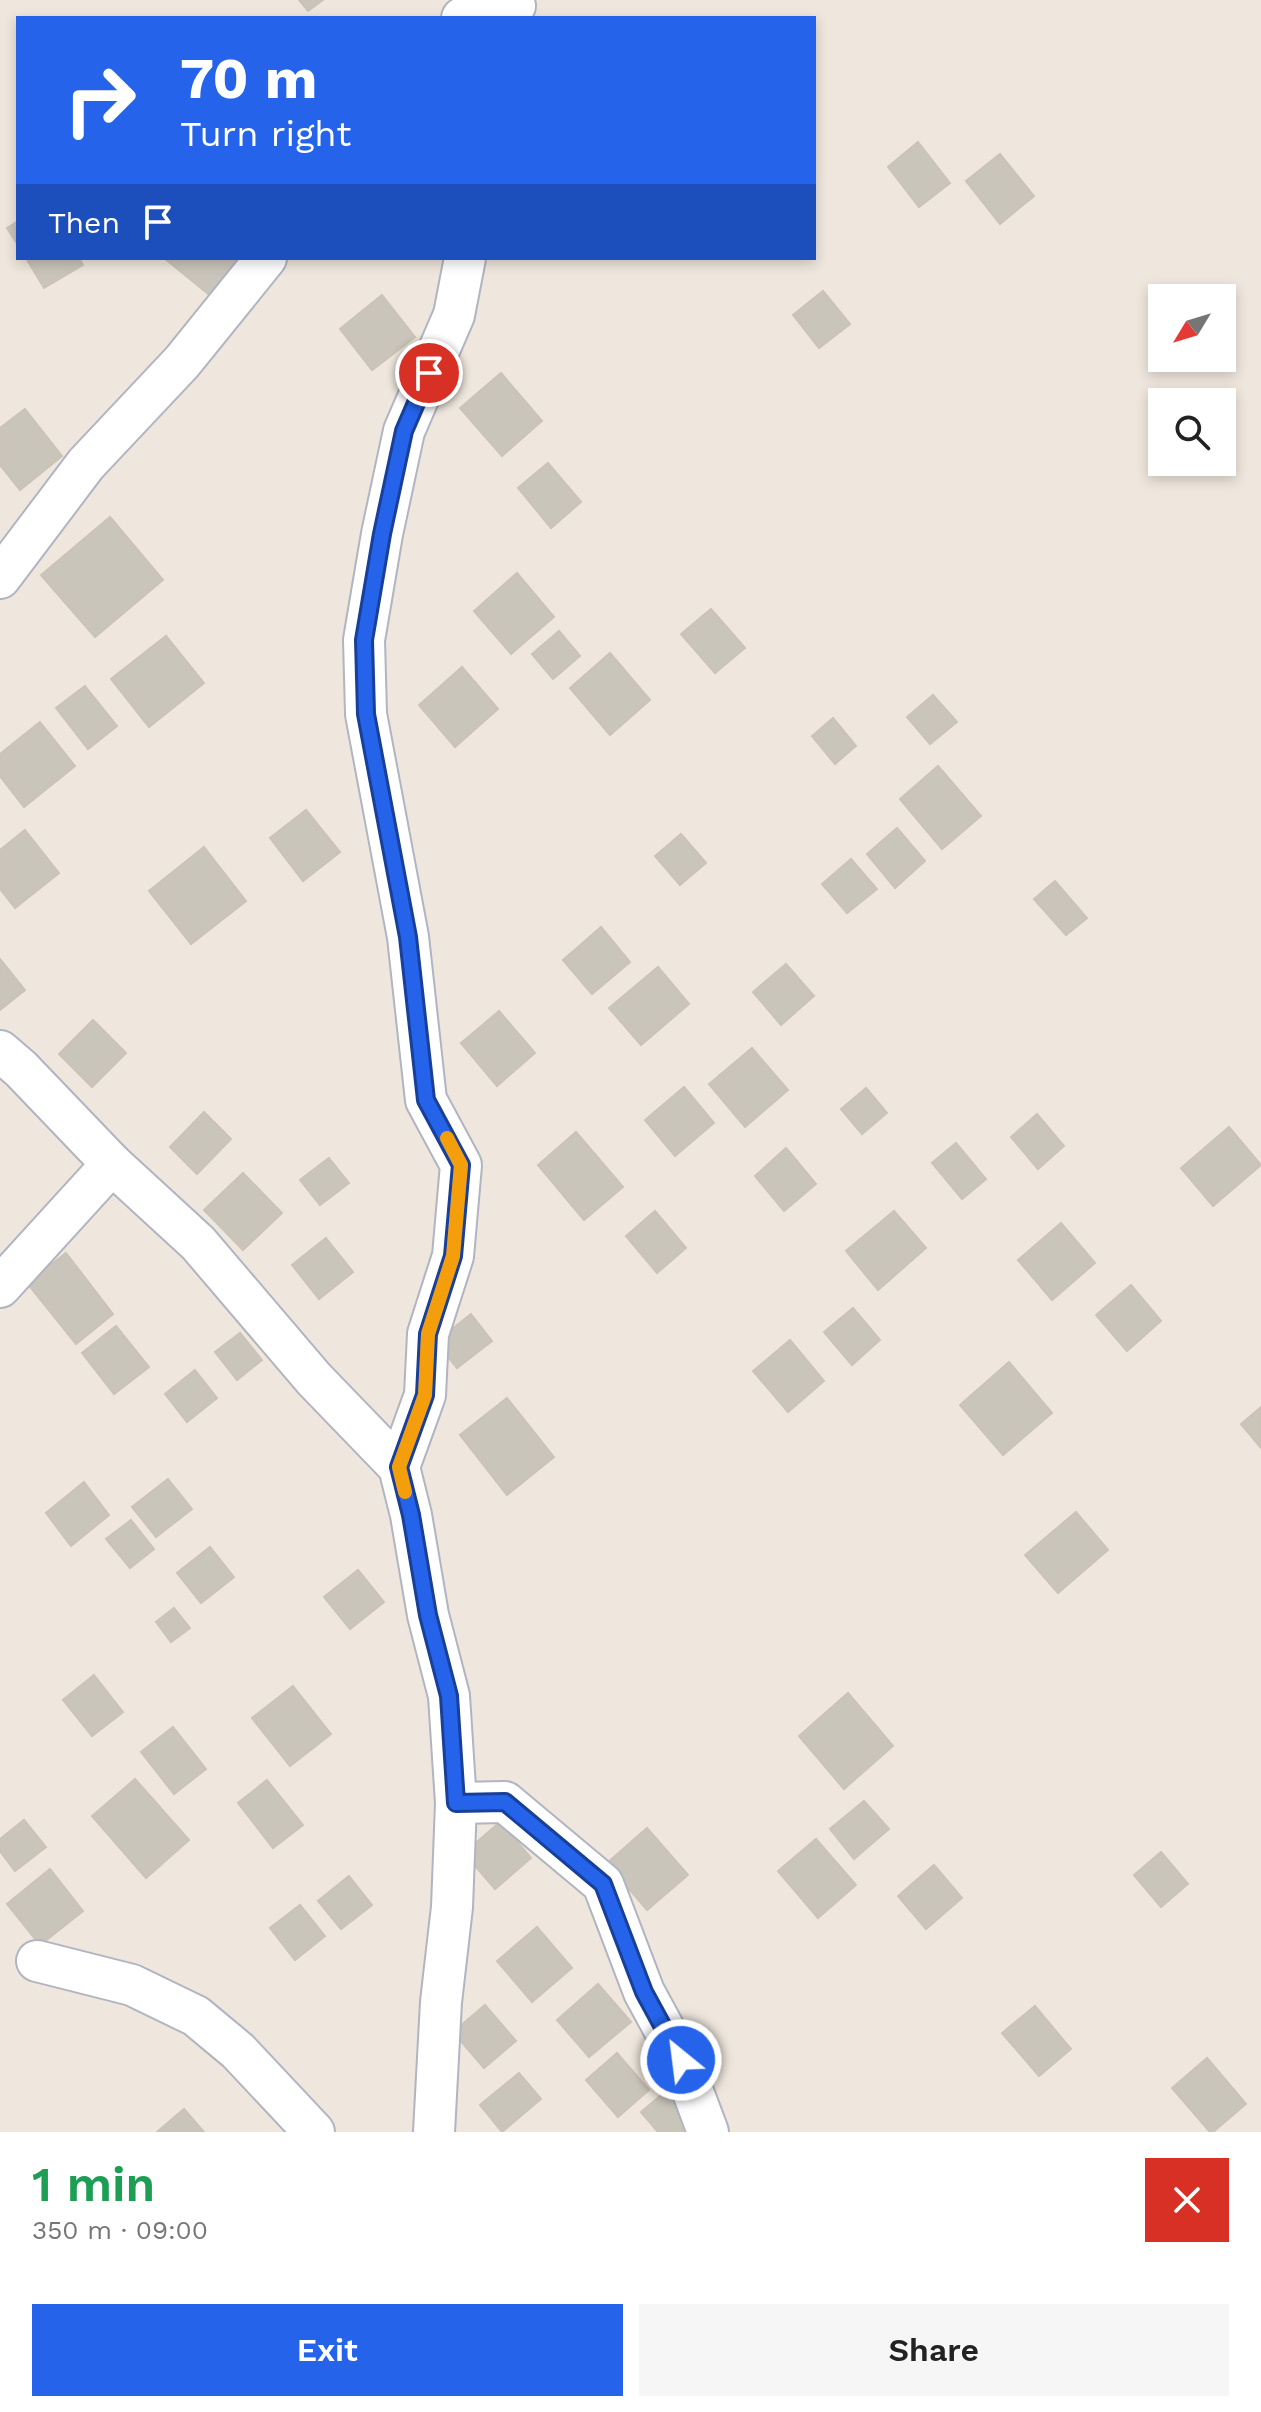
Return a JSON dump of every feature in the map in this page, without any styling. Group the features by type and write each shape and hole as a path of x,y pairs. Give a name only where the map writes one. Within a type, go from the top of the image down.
{"street":[{"path":"466,16 484,7 515,8"},
{"path":"0,578 86,464 182,362 264,260"},
{"path":"399,1467 425,1395 428,1334 453,1256 461,1165 426,1100 408,937 366,714 364,640 404,431 454,315 465,260"},
{"path":"0,1051 112,1164 198,1243 314,1379 399,1467 411,1515 428,1615 449,1696 456,1803 452,1907 441,2002 434,2132"},
{"path":"0,1287 112,1164"},
{"path":"456,1803 505,1802 603,1884 644,1992 681,2060 708,2132"},
{"path":"37,1961 132,1985 196,2016 238,2051 314,2132"}],"building":[{"path":"299,0 323,0 308,11"},
{"path":"918,142 950,183 919,207 888,167"},
{"path":"1000,154 1034,196 1000,224 966,181"},
{"path":"16,222 16,242 7,228"},
{"path":"27,260 80,260 83,265 44,288"},
{"path":"166,260 249,260 217,301"},
{"path":"823,291 850,324 819,348 793,315"},
{"path":"382,295 415,337 372,370 340,329"},
{"path":"501,373 542,421 502,456 460,408"},
{"path":"25,409 62,456 20,490 0,465 0,428"},
{"path":"548,463 581,502 551,528 518,488"},
{"path":"110,517 163,580 95,637 41,575"},
{"path":"517,573 554,617 511,654 474,611"},
{"path":"711,609 745,648 715,673 681,634"},
{"path":"559,631 580,656 553,679 532,654"},
{"path":"166,636 204,683 149,727 111,679"},
{"path":"610,653 650,700 610,735 570,688"},
{"path":"462,667 498,709 455,747 419,705"},
{"path":"85,686 117,726 88,749 56,708"},
{"path":"933,695 957,722 930,744 907,717"},
{"path":"833,718 856,746 835,764 812,736"},
{"path":"40,722 75,766 24,807 0,776 0,754"},
{"path":"938,766 981,816 942,849 900,799"},
{"path":"306,810 340,852 303,881 270,838"},
{"path":"897,828 925,861 895,888 867,854"},
{"path":"25,830 59,873 15,908 0,889 0,850"},
{"path":"681,834 706,863 680,885 655,856"},
{"path":"204,847 246,901 191,944 149,891"},
{"path":"851,859 877,889 847,913 822,884"},
{"path":"1055,881 1087,918 1066,935 1034,899"},
{"path":"601,927 630,962 592,994 563,960"},
{"path":"0,959 25,990 0,1010"},
{"path":"786,964 814,996 781,1025 753,992"},
{"path":"658,967 689,1004 641,1045 609,1008"},
{"path":"499,1011 535,1053 497,1086 461,1043"},
{"path":"93,1020 126,1053 92,1087 59,1054"},
{"path":"752,1048 788,1090 745,1127 709,1084"},
{"path":"684,1087 714,1123 675,1156 645,1120"},
{"path":"866,1088 887,1113 862,1134 841,1109"},
{"path":"204,1112 231,1139 197,1174 170,1147"},
{"path":"1037,1114 1064,1146 1038,1169 1011,1137"},
{"path":"1229,1127 1261,1165 1213,1206 1181,1168"},
{"path":"576,1132 623,1187 584,1220 538,1165"},
{"path":"956,1143 986,1179 962,1199 932,1163"},
{"path":"786,1148 816,1184 784,1211 755,1176"},
{"path":"329,1158 349,1183 320,1205 300,1180"},
{"path":"243,1173 282,1213 243,1250 204,1210"},
{"path":"655,1211 686,1248 657,1273 626,1236"},
{"path":"894,1211 926,1248 878,1290 846,1251"},
{"path":"1061,1223 1095,1263 1052,1300 1018,1260"},
{"path":"326,1238 353,1272 319,1299 292,1265"},
{"path":"66,1253 113,1314 76,1344 27,1283"},
{"path":"1131,1285 1161,1321 1127,1351 1096,1315"},
{"path":"853,1308 880,1340 852,1365 824,1332"},
{"path":"471,1314 492,1341 457,1368 436,1342"},
{"path":"116,1326 149,1367 114,1394 82,1353"},
{"path":"240,1333 262,1360 237,1380 215,1352"},
{"path":"790,1340 824,1381 788,1412 753,1371"},
{"path":"1009,1362 1052,1413 1003,1455 960,1405"},
{"path":"195,1370 217,1398 187,1422 165,1394"},
{"path":"507,1398 554,1457 507,1495 460,1435"},
{"path":"1261,1407 1261,1448 1241,1424"},
{"path":"168,1479 192,1509 156,1537 132,1507"},
{"path":"84,1482 109,1515 71,1546 46,1513"},
{"path":"1076,1512 1108,1550 1058,1593 1025,1555"},
{"path":"131,1520 154,1549 130,1568 106,1539"},
{"path":"210,1547 234,1577 201,1603 177,1573"},
{"path":"358,1570 384,1602 350,1629 324,1597"},
{"path":"174,1608 190,1628 171,1642 156,1622"},
{"path":"94,1675 123,1712 92,1736 63,1700"},
{"path":"293,1686 331,1734 290,1766 252,1718"},
{"path":"848,1693 893,1746 844,1789 799,1736"},
{"path":"173,1727 206,1769 174,1794 141,1752"},
{"path":"135,1779 189,1840 146,1878 92,1816"},
{"path":"267,1780 303,1825 273,1848 238,1803"},
{"path":"864,1801 889,1829 854,1859 830,1829"},
{"path":"24,1820 46,1847 15,1871 0,1851 0,1839"},
{"path":"500,1822 531,1858 495,1889 464,1853"},
{"path":"647,1828 688,1875 647,1910 607,1863"},
{"path":"816,1839 856,1885 818,1918 778,1871"},
{"path":"1161,1852 1188,1884 1161,1907 1134,1875"},
{"path":"934,1865 962,1898 926,1929 898,1896"},
{"path":"50,1869 83,1911 40,1945 7,1904"},
{"path":"349,1876 372,1905 341,1929 318,1901"},
{"path":"300,1905 325,1936 295,1960 270,1928"},
{"path":"537,1927 572,1968 532,2002 497,1961"},
{"path":"598,1984 631,2022 589,2057 557,2020"},
{"path":"485,2005 516,2041 484,2068 453,2032"},
{"path":"1035,2006 1071,2049 1039,2076 1002,2033"},
{"path":"617,2053 649,2090 618,2117 586,2080"},
{"path":"1207,2058 1246,2104 1213,2132 1172,2088"},
{"path":"519,2073 541,2099 502,2132 480,2105"},
{"path":"666,2091 694,2122 682,2132 658,2132 641,2112"},
{"path":"184,2109 204,2132 157,2132"}],"slow traffic":[{"path":"405,1492 399,1467 425,1395 428,1334 453,1256 461,1165 447,1138"}],"route":[{"path":"429,373 404,431 364,640 366,714 408,937 426,1100 461,1165 453,1256 428,1334 425,1395 399,1467 411,1515 428,1615 449,1696 456,1803 505,1802 603,1884 644,1992 681,2060"}]}
